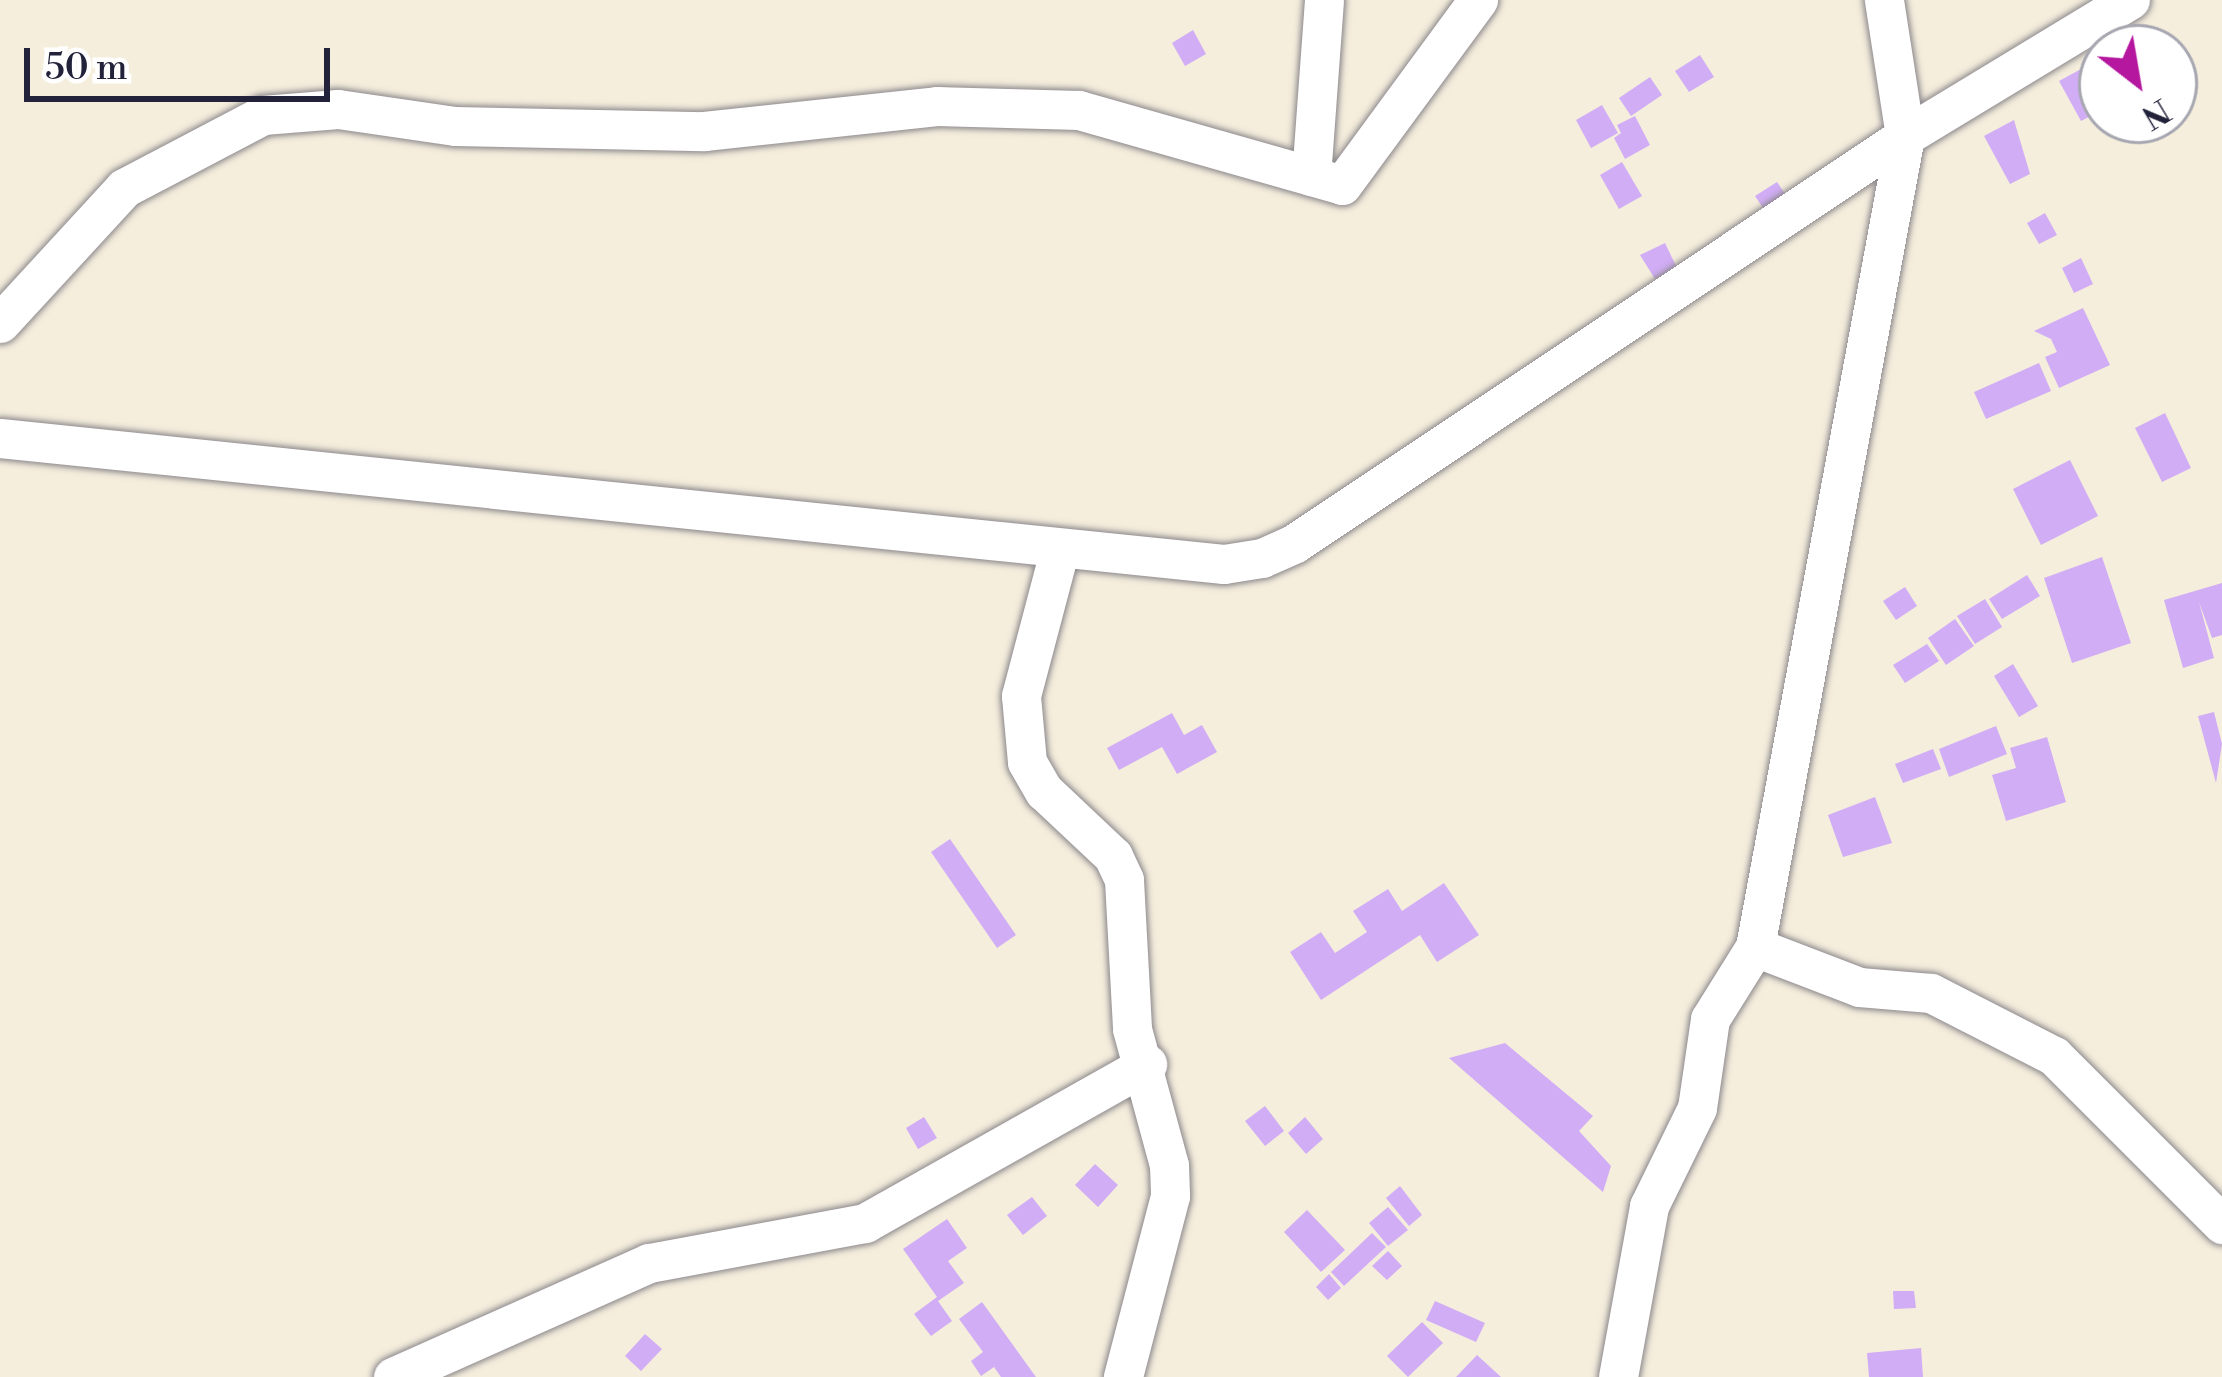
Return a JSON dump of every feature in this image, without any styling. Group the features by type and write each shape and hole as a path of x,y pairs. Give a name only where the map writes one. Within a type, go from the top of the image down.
{"street":[{"path":"1311,176 1324,0"},
{"path":"0,323 124,188 262,115 338,109 494,128 704,130 938,106 1078,110 1342,185 1478,0"},
{"path":"1618,1377 1649,1206 1697,1108 1710,1019 1755,946 1904,136 1884,0"},
{"path":"0,438 1224,564 1295,543 1904,136 2130,0"},
{"path":"1060,548 1021,696 1024,746 1044,791 1113,856 1124,880 1132,1029 1147,1064 1170,1196 1124,1377"},
{"path":"1755,946 1858,987 1931,993 2054,1056 2222,1224"},
{"path":"393,1377 649,1263 865,1223 1147,1064"}],"building":[{"path":"1193,30 1206,54 1185,66 1172,43"},
{"path":"1700,55 1714,77 1689,92 1675,71"},
{"path":"2078,71 2078,116 2059,81"},
{"path":"1650,77 1662,95 1631,116 1619,98"},
{"path":"1602,105 1618,133 1591,148 1576,120"},
{"path":"1635,116 1650,145 1625,159 1614,138 1621,133 1617,125"},
{"path":"2014,120 2030,174 2010,184 1984,136"},
{"path":"1622,162 1642,196 1619,209 1600,175"},
{"path":"1777,182 1787,197 1765,211 1755,196"},
{"path":"2045,213 2057,235 2039,244 2027,223"},
{"path":"1665,243 1677,268 1655,279 1640,255"},
{"path":"2081,258 2093,284 2074,293 2062,268"},
{"path":"2083,308 2110,365 2059,388 2045,357 2057,352 2051,339 2034,331"},
{"path":"2039,363 2051,391 1986,419 1974,392"},
{"path":"2165,413 2191,468 2162,482 2135,428"},
{"path":"2070,460 2098,516 2041,545 2013,489"},
{"path":"2102,557 2131,643 2072,663 2044,578"},
{"path":"2027,575 2040,596 2002,619 1989,599"},
{"path":"2222,583 2222,635 2212,638 2199,602 2214,658 2183,668 2164,600"},
{"path":"1905,587 1917,606 1896,620 1883,601"},
{"path":"1985,599 2002,627 1975,644 1957,616"},
{"path":"1955,619 1974,646 1946,665 1928,638"},
{"path":"1927,644 1939,661 1905,683 1893,665"},
{"path":"2013,664 2038,706 2019,717 1994,676"},
{"path":"2214,712 2222,744 2216,783 2198,716"},
{"path":"1172,713 1184,735 1202,725 1217,752 1177,774 1162,747 1119,770 1107,748"},
{"path":"1996,726 2007,754 1949,777 1939,749"},
{"path":"2047,737 2066,802 2006,821 1992,775 2016,768 2010,748"},
{"path":"1933,749 1941,769 1903,783 1895,764"},
{"path":"1875,797 1892,843 1843,857 1828,815"},
{"path":"950,839 1016,935 997,948 931,852"},
{"path":"1444,883 1479,935 1437,962 1420,935 1321,1000 1290,952 1321,932 1335,953 1367,932 1353,911 1388,889 1402,911"},
{"path":"1505,1043 1593,1116 1579,1131 1611,1166 1603,1192 1449,1058"},
{"path":"1265,1106 1284,1131 1265,1146 1245,1121"},
{"path":"924,1117 937,1138 918,1149 906,1128"},
{"path":"1305,1117 1323,1139 1306,1154 1288,1133"},
{"path":"1095,1164 1118,1185 1098,1207 1075,1185"},
{"path":"1400,1186 1422,1215 1409,1226 1386,1198"},
{"path":"1032,1197 1047,1216 1023,1235 1007,1215"},
{"path":"1388,1207 1408,1230 1388,1246 1369,1223"},
{"path":"1307,1210 1345,1250 1321,1272 1284,1232"},
{"path":"947,1219 967,1248 948,1261 964,1283 938,1301 952,1321 931,1336 914,1314 937,1297 903,1249"},
{"path":"1372,1233 1386,1247 1344,1286 1331,1272"},
{"path":"1388,1251 1402,1266 1387,1280 1372,1266"},
{"path":"1329,1274 1341,1288 1328,1300 1316,1287"},
{"path":"1893,1291 1914,1291 1916,1308 1894,1309"},
{"path":"1435,1301 1485,1323 1476,1342 1426,1320"},
{"path":"982,1302 1036,1377 1001,1377 994,1367 981,1376 971,1361 983,1352 959,1319"},
{"path":"1422,1322 1443,1343 1408,1377 1387,1356"},
{"path":"645,1334 662,1349 641,1371 625,1356"},
{"path":"1921,1348 1923,1377 1869,1377 1867,1353"},
{"path":"1477,1355 1501,1377 1456,1377"}]}
